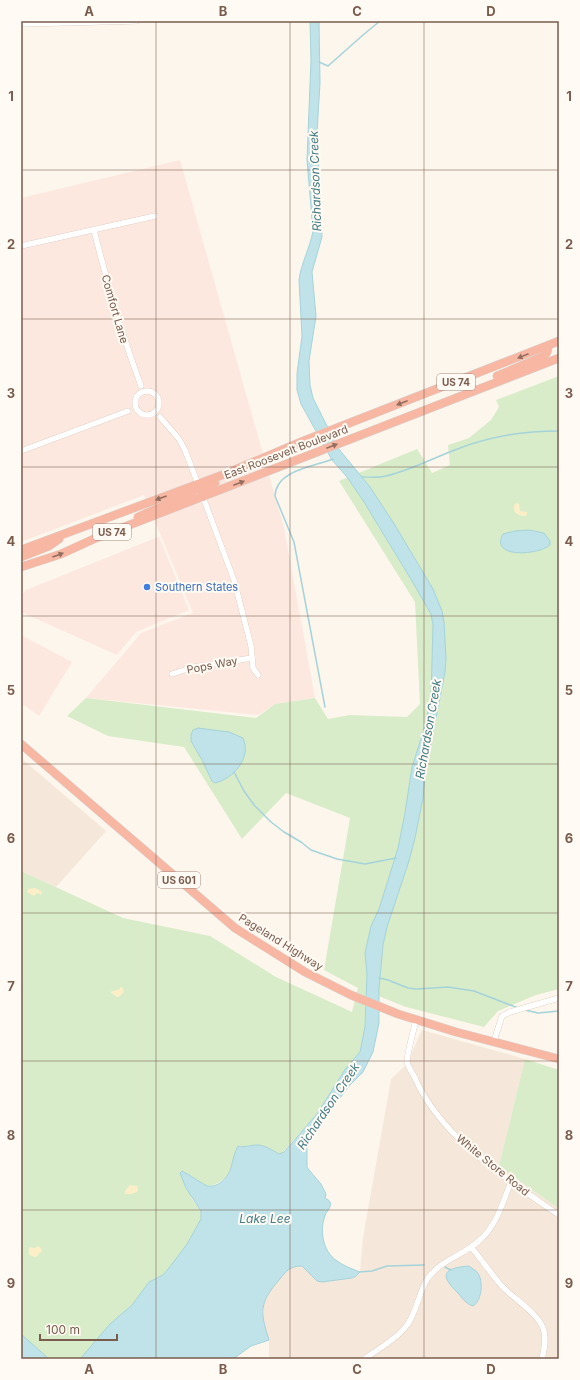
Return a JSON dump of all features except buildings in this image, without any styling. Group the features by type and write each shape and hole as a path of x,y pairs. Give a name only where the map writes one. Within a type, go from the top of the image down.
{"highway":[{"name":"East Roosevelt Boulevard","path":"21,550 225,474 301,442 559,341"},
{"path":"454,398 466,389 542,357 547,354 548,346"},
{"name":"East Roosevelt Boulevard","path":"21,567 61,554 117,530 558,357"},
{"path":"203,497 205,487 250,467 273,454"},
{"path":"117,530 144,514 192,493 198,484"},
{"path":"21,557 49,546 66,534"},
{"name":"Pageland Highway","path":"21,744 235,928 305,972 351,995 398,1014 559,1059"}],"street":[{"path":"21,24 137,21"},
{"path":"21,246 155,216"},
{"name":"Comfort Lane","path":"94,230 106,280 121,331 141,386 140,394 135,404 128,411"},
{"path":"141,386 158,397 160,417"},
{"path":"140,394 149,392"},
{"path":"135,404 138,411"},
{"path":"153,414 158,408"},
{"path":"21,451 128,411 138,411 145,415 153,414 160,417 179,439 186,450 198,484"},
{"path":"203,497 234,580 251,646 254,668 258,675"},
{"name":"Pops Way","path":"172,674 194,667 252,658"},
{"path":"494,1041 502,1016 510,1012 559,998"},
{"name":"White Store Road","path":"416,1020 407,1062 422,1094 440,1118 472,1151 511,1182 559,1215"},
{"path":"364,1359 397,1335 407,1325 428,1278 443,1263 482,1239 491,1227 511,1182"},
{"path":"471,1247 500,1284 537,1317 544,1329 545,1345 542,1359"}],"shaded area":[{"path":"180,160 284,528 315,698 275,704 258,715 86,698 141,633 193,613 144,495 21,542 21,198"},
{"path":"158,537 189,610 136,632 117,655 21,612 21,596 26,590"},
{"path":"21,635 72,662 39,716 21,703"},
{"path":"21,758 106,831 56,887 21,871"},
{"path":"422,1030 525,1059 499,1166 559,1209 559,1359 269,1359 269,1340 263,1322 264,1304 268,1292 287,1270 295,1266 302,1266 306,1269 356,1276 360,1272 363,1238 391,1079 406,1065"}],"green space":[{"path":"559,376 559,989 536,995 498,1011 484,1027 406,1007 366,991 365,1027 360,1052 346,1068 317,1114 282,1153 277,1153 260,1145 253,1145 243,1148 240,1146 229,1172 221,1181 215,1184 207,1186 182,1171 180,1172 192,1199 201,1211 201,1219 187,1244 163,1275 149,1282 132,1305 110,1324 80,1359 49,1359 21,1334 21,871 123,918 210,936 276,977 352,1012 358,988 324,970 350,818 286,793 242,839 184,747 108,736 67,716 86,698 256,718 275,704 315,698 328,719 350,715 407,717 420,704 415,602 339,481 417,449 432,473 450,465 448,445 469,438 491,420 499,407 496,400"},
{"path":"525,1059 559,1070 559,1209 499,1166"}],"sand":[{"path":"516,503 519,504 520,511 527,512 527,515 522,516 515,512 514,506"},
{"path":"35,888 41,891 42,895 37,893 34,896 27,892 28,889"},
{"path":"120,987 122,987 124,992 120,996 117,997 110,992 120,989"},
{"path":"130,1185 137,1186 138,1191 132,1194 125,1194 125,1191"},
{"path":"38,1246 42,1251 36,1257 31,1256 29,1254 29,1247 35,1248"}],"water":[{"name":"Lake Lee","path":"310,21 319,21 320,83 317,133 322,237 312,272 316,316 309,361 310,385 313,398 338,448 370,487 433,589 442,611 446,659 445,672 425,775 423,798 415,838 387,927 383,945 379,989 379,1023 373,1052 363,1072 350,1085 316,1129 307,1147 307,1167 321,1184 326,1194 325,1198 329,1200 330,1203 330,1208 324,1219 322,1233 325,1246 332,1257 337,1261 360,1272 352,1278 322,1282 317,1281 302,1266 294,1267 289,1270 272,1288 263,1308 264,1322 269,1340 251,1346 233,1359 80,1359 110,1324 132,1305 149,1282 163,1275 187,1244 201,1219 201,1211 186,1188 180,1173 182,1171 207,1186 211,1186 219,1184 228,1175 238,1146 243,1147 260,1145 279,1154 284,1152 317,1114 346,1068 360,1052 365,1027 367,974 365,953 371,926 379,909 398,848 412,767 425,726 431,697 433,625 431,614 364,502 347,477 332,460 301,404 297,390 297,374 302,336 299,280 313,231 307,160 311,60"},
{"path":"529,530 544,533 550,541 550,545 527,553 517,553 503,548 501,542 503,534"},
{"path":"198,728 229,732 243,738 245,753 243,760 234,772 222,781 215,783 212,781 191,741 193,730"},
{"path":"469,1266 477,1272 481,1280 480,1295 473,1306 468,1304 463,1299 452,1287 446,1277 449,1271 460,1267"},
{"path":"21,1334 49,1359 21,1359"}],"waterway":[{"path":"319,62 328,66 380,21"},
{"path":"362,477 386,476 414,467 460,448 496,437 521,433 559,431"},
{"path":"325,707 294,542 275,496 277,487 282,480 289,475 306,467 333,459"},
{"path":"234,772 244,791 254,805 271,822 311,850 337,859 365,864 396,858"},
{"path":"379,978 408,988 417,989 448,987 474,991 518,1008"},
{"path":"525,1010 538,1013 559,1011"},
{"path":"359,1272 372,1271 387,1266 424,1265"},
{"path":"445,1267 451,1270"}],"place":[{"name":"Southern States","path":"147,587"}],"water label":[{"name":"Richardson Creek","path":"315,181"},
{"name":"Richardson Creek","path":"428,729"},
{"name":"Richardson Creek","path":"328,1106"}]}
